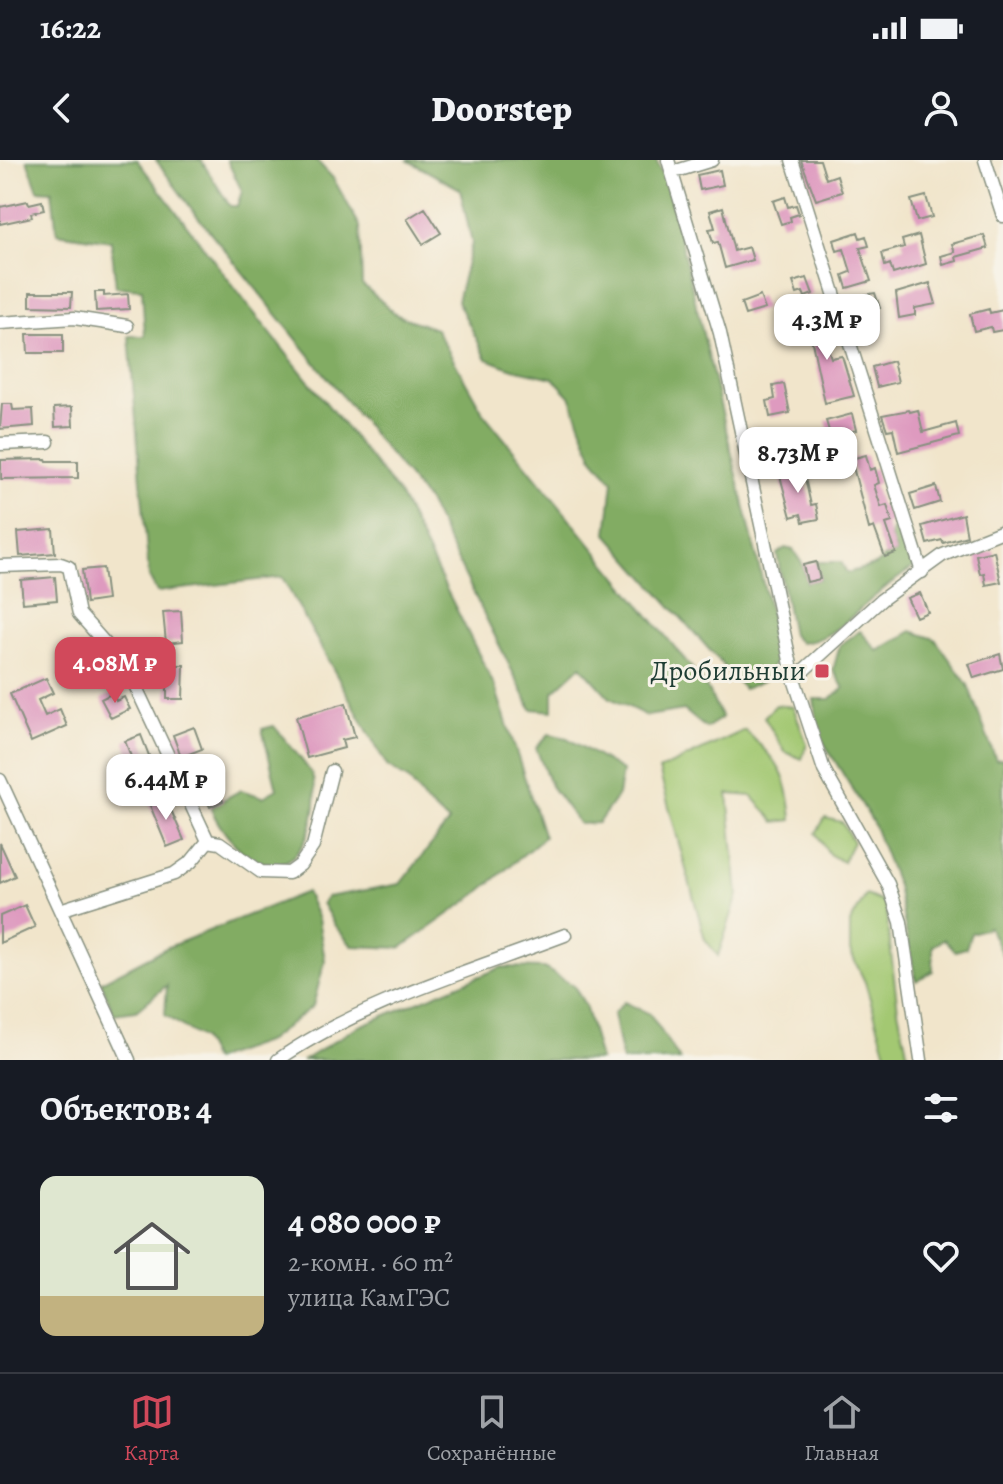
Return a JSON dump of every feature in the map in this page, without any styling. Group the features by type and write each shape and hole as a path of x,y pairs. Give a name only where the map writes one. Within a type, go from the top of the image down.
{"street":[{"path":"712,160 670,166 720,333 794,679 824,770 888,884 901,922 921,1060"},
{"path":"792,160 922,572"},
{"path":"985,160 1003,216"},
{"path":"0,323 74,318 127,326"},
{"path":"0,444 48,442"},
{"path":"794,679 881,600 943,555 1003,531"},
{"path":"0,566 61,564 69,567 79,614 127,668 208,841"},
{"path":"208,841 220,843 261,872 289,873 300,865 313,846 332,771"},
{"path":"0,780 129,1060"},
{"path":"60,910 174,874 191,862 208,841"},
{"path":"278,1060 310,1037 388,1002 565,935"}],"green space":[{"path":"27,160 137,160 250,308 399,494 495,687 544,837 477,894 401,948 352,946 335,926 322,903 327,897 400,884 449,822 425,801 409,780 387,766 282,577 157,592 149,577 129,336 145,336 142,289 116,287 111,241 57,233 52,191 38,190"},
{"path":"156,160 201,160 230,206 237,206 242,191 227,160 316,160 333,178 360,226 362,284 397,315 436,329 484,414 704,683 722,718 706,728 684,710 647,716 610,698 581,666 553,692 553,711 531,709 429,503 194,212"},
{"path":"407,160 656,160 668,188 780,654 763,681 744,689 607,534 613,481 593,458 570,396 553,378 513,369 487,359 457,301 472,243 460,189"},
{"path":"895,523 902,526 915,566 833,631 800,643 792,635 777,554 785,548 793,550 803,565 807,582 820,579 816,562 841,562 847,573 875,565 896,553 890,536"},
{"path":"860,631 878,651 912,631 935,639 968,685 996,760 1003,759 1003,956 989,927 971,933 966,948 955,951 944,939 933,946 933,971 916,981 897,886 872,821 819,735 814,699 830,699 844,688 833,670 840,645"},
{"path":"776,705 793,707 807,744 802,759 785,752 764,717"},
{"path":"274,726 310,771 316,796 313,818 304,843 292,858 278,864 263,863 233,843 210,807 241,790 263,797 277,789 262,729"},
{"path":"745,730 779,769 788,790 792,820 775,822 752,796 728,794 738,895 718,956 705,939 659,770"},
{"path":"549,734 567,738 622,771 618,795 598,823 579,824 551,786 536,748"},
{"path":"825,818 842,822 853,842 843,862 829,854 816,833"},
{"path":"306,892 318,919 325,960 313,1006 268,1041 213,1060 202,1039 165,1015 167,985 136,1011 114,1014 101,982 166,948"},
{"path":"866,895 885,903 898,1010 909,1060 888,1060 865,982 850,951 850,923"},
{"path":"502,967 544,968 574,986 585,1005 600,1060 304,1060 357,1027"},
{"path":"624,1002 650,1014 680,1060 622,1060 613,1014"}],"building":[{"path":"801,160 820,160 826,179 837,175 842,192 816,200"},
{"path":"720,170 723,185 700,190 697,175"},
{"path":"926,196 932,217 917,221 911,200"},
{"path":"785,197 788,207 796,205 799,214 781,224 773,201"},
{"path":"28,201 29,204 42,201 44,210 31,213 32,217 0,224 0,207"},
{"path":"723,207 734,251 749,247 753,260 725,268 718,242 713,243 709,229 715,228 710,211"},
{"path":"425,208 441,233 423,244 407,219"},
{"path":"858,232 860,238 866,236 869,246 860,248 871,281 847,288 843,275 851,272 844,249 837,251 834,240"},
{"path":"919,235 926,264 893,274 890,264 885,266 882,253 904,247 902,240"},
{"path":"984,235 988,248 956,257 957,261 943,265 941,256 955,252 952,244"},
{"path":"807,278 813,294 805,297 803,292 797,294 793,282"},
{"path":"930,283 936,304 915,308 915,315 899,318 896,293"},
{"path":"30,292 72,292 71,307 30,306"},
{"path":"95,292 104,292 104,296 128,294 129,309 96,311"},
{"path":"875,293 880,308 851,314 850,297"},
{"path":"760,296 765,309 745,315 741,303"},
{"path":"989,309 990,313 1003,310 1003,330 992,332 991,327 974,331 970,314"},
{"path":"817,312 831,358 842,356 854,396 825,403 810,333 804,334 800,316"},
{"path":"27,334 63,334 63,353 28,353"},
{"path":"893,361 898,382 877,387 872,367"},
{"path":"784,384 790,413 770,417 767,401 775,399 773,386"},
{"path":"2,404 12,404 13,410 33,409 34,426 0,429"},
{"path":"72,407 73,426 55,427 54,408"},
{"path":"918,410 923,432 956,423 959,436 898,452 893,429 887,430 882,415"},
{"path":"852,414 856,430 830,434 826,421"},
{"path":"866,455 870,470 875,468 879,483 874,485 881,507 887,505 892,522 886,524 896,553 885,557 874,527 869,529 851,459"},
{"path":"1,460 78,461 78,478 1,479"},
{"path":"798,467 801,479 805,478 811,505 816,504 819,519 803,522 801,514 791,517 779,472"},
{"path":"936,486 940,502 915,510 910,494"},
{"path":"963,514 967,536 927,544 922,526"},
{"path":"53,529 55,553 20,556 18,532"},
{"path":"994,551 1001,582 986,585 976,555"},
{"path":"816,562 820,579 807,582 803,565"},
{"path":"103,568 107,600 86,603 82,570"},
{"path":"55,577 57,600 23,603 21,580"},
{"path":"920,593 928,612 916,617 907,598"},
{"path":"181,611 183,641 166,643 163,612"},
{"path":"1000,654 1003,669 974,678 969,664"},
{"path":"167,665 184,665 183,699 167,699"},
{"path":"46,678 53,693 38,700 45,716 60,709 67,726 31,742 10,694"},
{"path":"113,693 116,701 124,697 130,709 111,718 101,699"},
{"path":"346,703 355,737 342,740 344,748 307,758 296,717"},
{"path":"194,727 202,749 181,757 173,735"},
{"path":"141,735 153,766 137,772 125,741"},
{"path":"214,782 223,801 210,807 201,788"},
{"path":"165,796 184,840 167,847 149,803"},
{"path":"0,843 15,876 0,883"},
{"path":"25,905 35,927 0,943 0,916"}],"place":[{"name":"Дробильныи","path":"822,671"}]}
